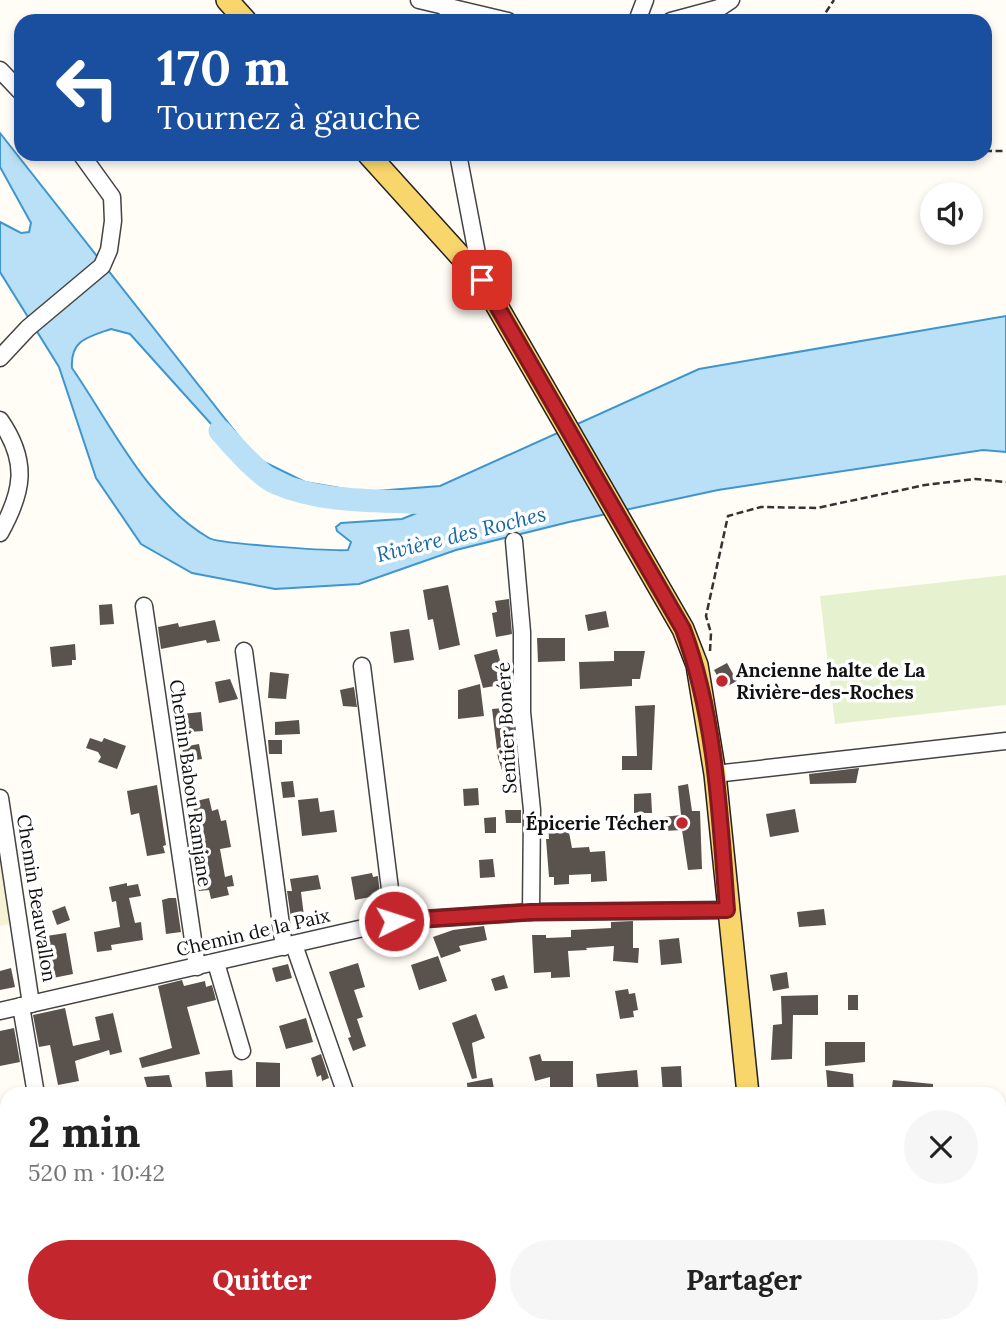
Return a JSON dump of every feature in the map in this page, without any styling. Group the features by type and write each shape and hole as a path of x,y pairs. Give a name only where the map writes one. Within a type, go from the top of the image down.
{"main road":[{"path":"227,0 240,14"},
{"path":"374,161 482,280 683,629 697,665 715,774 747,1087"}],"street":[{"path":"419,0 472,14"},
{"path":"697,14 719,8 731,0"},
{"path":"0,70 14,85"},
{"path":"0,358 28,328 102,266 110,240 112,197 86,161"},
{"path":"459,161 482,280"},
{"path":"0,421 10,435 20,480 17,502 0,533"},
{"name":"Sentier Bonéré","path":"514,541 522,632 522,712 532,810 531,912"},
{"name":"Chemin Babou Ramjane","path":"144,606 197,967"},
{"path":"244,651 289,946 343,1087"},
{"path":"362,666 394,921"},
{"path":"715,774 1006,741"},
{"name":"Chemin Beauvallon","path":"0,798 35,1087"},
{"name":"Chemin de la Paix","path":"0,1011 394,921 531,912 727,910"},
{"path":"216,963 242,1051"}],"path":[{"path":"705,653 709,653 713,646 706,616 728,516 761,507 817,508 925,485 975,479 1006,482"}],"shaded area":[{"path":"0,800 20,922 0,926"}],"green space":[{"path":"1006,575 1006,705 835,724 820,596"}],"water":[{"name":"Rivière des Roches","path":"0,133 14,151 14,161 22,161 256,458 305,482 363,492 440,486 699,369 1006,316 1006,452 983,450 718,490 456,550 359,584 275,589 192,573 141,544 96,478 59,367 0,272 0,222 21,233 29,232 31,223 0,167","holes":["111,329 130,334 221,435 274,482 320,498 350,501 420,499 425,506 424,510 402,519 341,523 336,527 337,531 351,542 348,550 252,545 209,538 187,523 167,504 132,461 72,368 77,345 88,337"]}],"building":[{"path":"448,585 460,645 439,650 433,619 428,620 423,590"},
{"path":"509,599 512,634 496,637 492,613 497,612 495,601"},
{"path":"112,604 114,624 100,625 99,605"},
{"path":"606,611 609,627 588,631 585,615"},
{"path":"215,620 220,641 207,643 206,640 161,649 158,627 178,623 179,627"},
{"path":"409,629 414,660 394,663 390,632"},
{"path":"537,638 565,638 565,661 538,662"},
{"path":"75,644 76,660 72,660 72,665 52,667 50,647"},
{"path":"497,649 503,672 512,670 512,683 483,688 474,655"},
{"path":"614,651 645,651 640,679 632,679 632,686 580,689 579,662 614,661"},
{"path":"727,663 737,681 724,688 714,670"},
{"path":"270,672 289,674 286,699 268,698"},
{"path":"230,679 238,699 219,703 215,682"},
{"path":"480,684 484,716 458,719 458,690"},
{"path":"354,687 357,707 343,706 340,690"},
{"path":"655,705 652,770 622,770 622,756 637,756 635,706"},
{"path":"512,707 518,778 505,779 498,758 492,709"},
{"path":"201,712 203,731 189,732 188,726 183,727 182,714"},
{"path":"299,720 300,734 275,735 275,722"},
{"path":"90,738 102,742 104,738 126,746 117,769 98,762 101,757 98,752 86,748"},
{"path":"268,740 282,740 282,754 269,754"},
{"path":"199,744 202,759 184,762 182,747"},
{"path":"859,768 856,783 810,784 809,774"},
{"path":"293,781 295,797 283,798 281,782"},
{"path":"688,784 692,811 700,811 702,869 688,870 682,830 664,831 663,817 681,815 678,786"},
{"path":"157,785 165,853 147,856 139,813 131,815 127,791"},
{"path":"478,788 479,805 464,806 463,789"},
{"path":"651,793 652,813 634,813 634,794"},
{"path":"209,798 212,811 218,809 221,821 226,820 231,847 220,849 225,877 232,875 234,886 227,887 229,895 211,899 209,890 199,891 197,882 203,881 201,867 204,867 205,860 192,802"},
{"path":"318,798 320,812 334,810 337,832 302,836 298,800"},
{"path":"795,809 799,832 770,837 766,814"},
{"path":"505,810 521,810 521,823 506,823"},
{"path":"496,817 496,833 485,833 484,818"},
{"path":"567,822 572,848 589,847 590,852 605,851 607,881 591,882 591,874 569,875 569,884 554,885 554,877 549,877 546,839 549,839 548,823"},
{"path":"493,859 495,877 480,878 479,860"},
{"path":"372,873 373,877 378,876 380,895 355,900 351,877"},
{"path":"318,875 321,889 301,892 304,916 291,918 287,891 292,891 290,879"},
{"path":"127,883 127,886 138,884 141,896 129,898 135,923 141,922 143,940 111,945 112,950 97,952 94,932 120,927 116,901 112,902 109,887"},
{"path":"176,898 181,932 166,934 162,900"},
{"path":"65,906 70,920 57,925 52,911"},
{"path":"824,909 826,925 799,927 797,912"},
{"path":"633,921 633,948 639,948 638,963 613,961 614,946 586,948 587,950 568,951 570,977 551,978 551,972 534,973 532,935 546,935 546,938 571,937 571,930 611,928 611,922"},
{"path":"484,926 487,940 459,946 461,951 441,958 433,937 453,930"},
{"path":"66,933 73,974 53,978 51,968 45,969 40,937"},
{"path":"679,938 682,963 661,965 659,940"},
{"path":"438,956 447,981 419,990 411,965"},
{"path":"358,963 365,987 354,990 363,1017 357,1019 366,1046 353,1051 348,1038 351,1037 329,972"},
{"path":"288,964 292,978 276,982 272,968"},
{"path":"11,968 15,987 0,990 0,971"},
{"path":"787,972 789,988 773,991 770,975"},
{"path":"504,975 508,988 495,991 491,979"},
{"path":"182,980 184,986 205,981 206,987 212,985 216,1000 187,1007 200,1054 142,1068 139,1058 172,1048 158,986"},
{"path":"628,989 629,994 635,993 638,1010 633,1011 634,1017 620,1019 615,991"},
{"path":"818,995 818,1015 793,1015 792,1059 771,1060 773,1025 782,1024 781,996"},
{"path":"848,995 858,995 858,1010 848,1010"},
{"path":"65,1008 73,1046 100,1040 95,1017 113,1013 122,1052 110,1055 109,1050 75,1061 79,1081 58,1085 50,1045 39,1047 33,1015"},
{"path":"476,1014 485,1038 472,1043 477,1078 472,1079 452,1023"},
{"path":"306,1018 313,1042 286,1049 279,1026"},
{"path":"14,1028 20,1062 0,1066 0,1031"},
{"path":"825,1042 865,1042 865,1062 825,1066"},
{"path":"321,1054 329,1078 322,1081 321,1075 317,1077 311,1058"},
{"path":"540,1054 542,1061 573,1061 573,1087 550,1087 550,1077 535,1081 529,1057"},
{"path":"256,1062 280,1063 280,1087 256,1087"},
{"path":"681,1066 682,1087 662,1087 661,1067"},
{"path":"232,1070 233,1087 206,1087 205,1072"},
{"path":"637,1070 638,1087 597,1087 596,1074"},
{"path":"826,1070 853,1074 854,1087 827,1087"},
{"path":"169,1075 172,1087 147,1087 144,1077"},
{"path":"492,1078 494,1087 467,1087 467,1083"},
{"path":"893,1080 933,1084 933,1087 892,1087"}],"waterway":[{"path":"220,431 261,473 276,483 297,491 341,499 453,505"}],"place":[{"name":"Ancienne halte de La Rivière-des-Roches","path":"722,681"},
{"name":"Épicerie Técher","path":"682,823"}],"route":[{"path":"394,921 531,912 727,910 715,774 697,665 683,629 625,525 482,280"}]}
